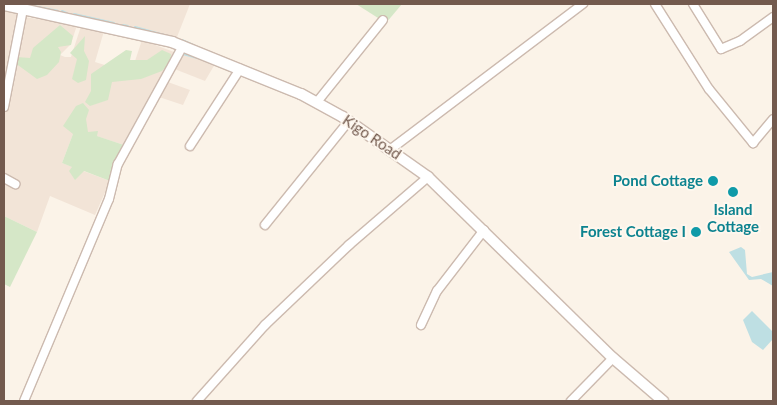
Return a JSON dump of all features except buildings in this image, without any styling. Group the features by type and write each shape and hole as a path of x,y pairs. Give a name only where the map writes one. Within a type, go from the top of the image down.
{"street":[{"path":"391,149 583,4"},
{"path":"655,4 709,89 752,143 773,119"},
{"path":"693,4 721,49 740,41 773,17"},
{"name":"Kigo Road","path":"4,5 126,30 183,46 317,102 349,121 428,177 613,358 663,401"},
{"path":"4,107 23,9"},
{"path":"317,102 383,20"},
{"path":"24,401 109,200 118,164 183,46"},
{"path":"190,146 240,69"},
{"path":"265,225 349,121"},
{"path":"197,401 265,325 350,245 428,177"},
{"path":"4,178 15,184"},
{"path":"421,325 437,291 484,230"},
{"path":"571,401 613,358"}],"shaded area":[{"path":"22,4 190,4 177,37"},
{"path":"4,10 19,13 4,83"},
{"path":"24,17 77,25 71,44 60,55 65,57 71,57 81,26 104,31 95,62 131,73 142,40 174,52 124,145 75,129 62,163 110,181 95,215 50,196 37,232 4,216 4,116"},
{"path":"182,52 215,64 205,81 172,68"},
{"path":"165,81 190,90 183,105 156,96"}],"green space":[{"path":"356,4 402,4 386,23"},
{"path":"60,25 73,36 71,45 58,47 61,52 59,62 47,75 37,79 11,60 17,57 30,58 33,48"},
{"path":"85,36 84,51 89,61 86,80 78,83 72,79 77,59 70,53"},
{"path":"126,50 132,51 130,60 147,60 162,50 171,54 170,63 162,71 141,79 112,82 108,100 90,106 85,102 91,91 91,74"},
{"path":"83,103 89,110 86,119 88,132 98,131 97,136 124,145 110,181 84,171 75,180 69,171 72,167 62,163 73,134 63,126 76,106"},
{"path":"4,216 37,232 10,287 4,284"}],"water":[{"path":"741,247 745,250 747,274 752,277 773,272 773,286 761,279 749,280 729,252"},
{"path":"752,311 773,332 773,339 763,350 752,342 743,320"}],"waterway":[{"path":"23,4 27,5"},
{"path":"33,6 58,11"},
{"path":"62,11 67,13"},
{"path":"74,14 114,23"},
{"path":"123,25 128,26"},
{"path":"135,27 173,37"},
{"path":"182,40 194,45"},
{"path":"183,54 197,58"}],"place":[{"name":"Pond Cottage","path":"713,181"},
{"name":"Island Cottage","path":"733,192"},
{"name":"Forest Cottage I","path":"696,232"}]}
